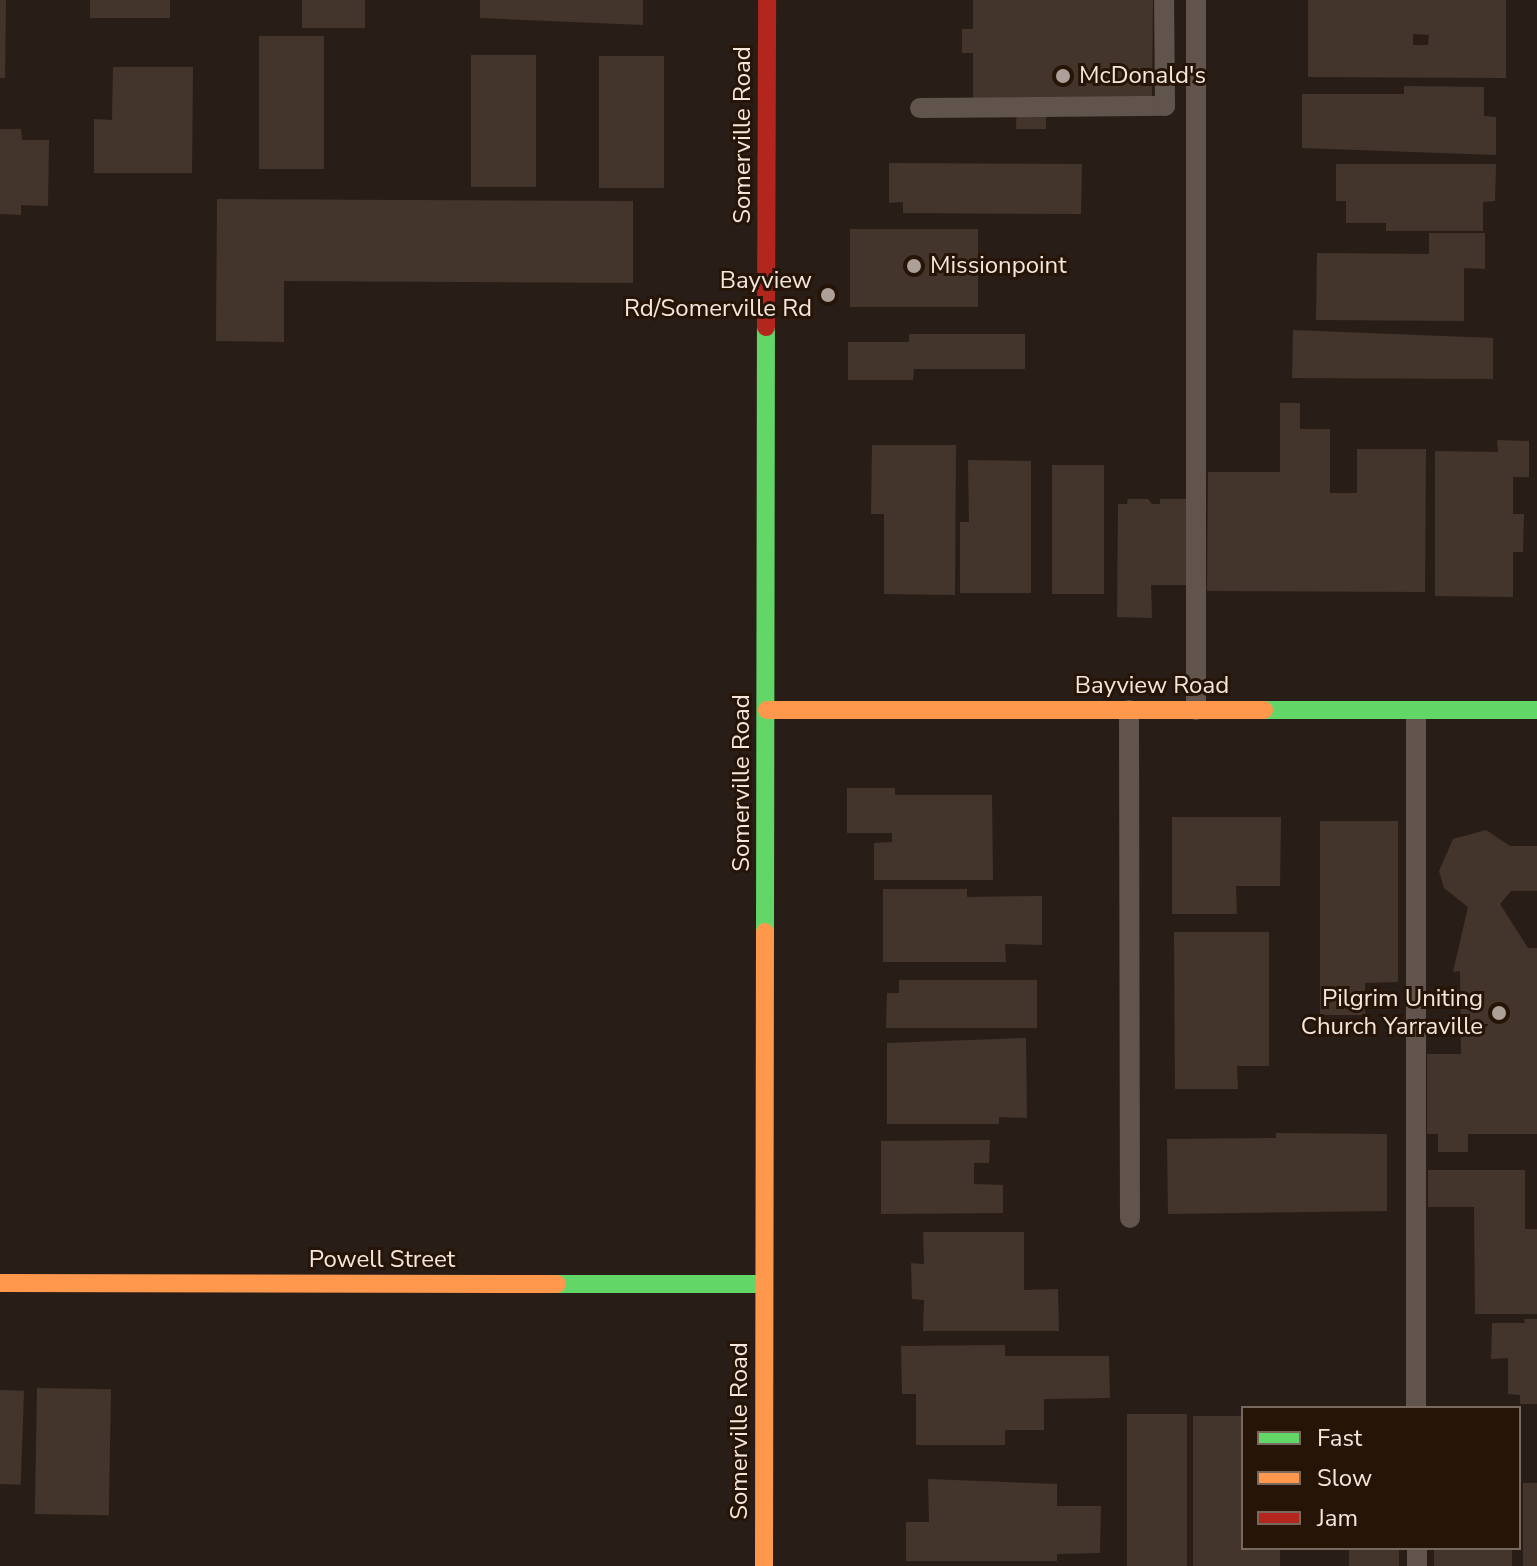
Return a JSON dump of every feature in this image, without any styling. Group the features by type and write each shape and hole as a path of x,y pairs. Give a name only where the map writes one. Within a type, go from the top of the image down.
{"main road":[{"name":"Somerville Road","path":"764,1566 767,0"},
{"name":"Bayview Road","path":"767,710 1537,710"},
{"name":"Powell Street","path":"0,1283 764,1284"}],"lane":[{"path":"920,108 1165,106 1164,0"},
{"path":"1196,0 1196,710"},
{"path":"1129,710 1130,1218"},
{"path":"1416,711 1416,1406"}],"building":[{"path":"0,0 6,0 5,78 0,78"},
{"path":"90,0 170,0 170,18 90,18"},
{"path":"302,0 365,0 365,28 302,28"},
{"path":"480,0 643,0 643,25 480,18"},
{"name":"McDonald's","path":"973,0 1153,0 1152,100 1046,100 1046,129 1016,129 1017,100 973,99 973,53 962,53 962,29 973,29"},
{"path":"1308,0 1506,0 1506,78 1308,77","holes":["1413,34 1429,35 1428,45 1413,45"]},
{"path":"259,36 324,36 324,169 259,169"},
{"path":"471,55 536,55 536,187 471,187"},
{"path":"599,56 664,56 664,188 599,188"},
{"path":"113,67 193,67 192,173 94,173 94,119 112,120"},
{"path":"1404,86 1484,87 1484,116 1496,117 1496,155 1302,148 1302,94 1404,94"},
{"path":"0,129 21,129 22,140 49,140 48,206 21,205 21,215 0,214"},
{"path":"889,163 1082,164 1081,214 903,213 903,202 889,203"},
{"path":"1336,164 1496,164 1495,201 1483,202 1483,231 1386,231 1386,223 1346,223 1346,201 1336,201"},
{"path":"217,199 633,201 633,283 284,281 284,342 216,341"},
{"name":"Missionpoint","path":"850,229 978,229 978,307 850,307"},
{"path":"1429,233 1485,233 1485,269 1464,268 1464,321 1316,320 1317,253 1429,254"},
{"path":"1293,330 1493,338 1493,379 1292,378"},
{"path":"909,334 1025,334 1025,369 914,369 913,380 848,380 848,342 909,342"},
{"path":"1280,403 1300,403 1300,429 1330,429 1330,493 1357,493 1357,449 1426,449 1425,592 1207,591 1208,472 1280,472"},
{"path":"1497,440 1529,441 1529,477 1513,477 1513,514 1524,514 1523,552 1513,552 1513,597 1435,596 1435,451 1498,452"},
{"path":"872,445 956,445 955,595 884,594 884,514 871,514"},
{"path":"968,460 1031,461 1031,593 960,593 960,522 969,522"},
{"path":"1052,465 1104,465 1104,594 1052,594"},
{"path":"1128,499 1148,499 1152,504 1160,504 1160,499 1186,499 1186,585 1151,585 1152,618 1117,617 1118,504 1127,504"},
{"path":"847,788 895,788 895,795 992,795 993,880 874,880 874,843 892,842 892,833 847,833"},
{"path":"1172,817 1281,817 1280,886 1236,886 1237,914 1172,914"},
{"path":"1320,821 1398,821 1398,982 1365,983 1365,1015 1320,1015"},
{"name":"Pilgrim Uniting Church Yarraville","path":"1486,830 1510,846 1537,846 1537,891 1511,891 1500,904 1528,948 1537,948 1537,1134 1468,1134 1468,1152 1438,1152 1438,1134 1427,1134 1427,1054 1461,1054 1460,971 1453,972 1468,907 1444,888 1439,871 1453,839"},
{"path":"883,889 967,889 967,897 1042,896 1042,945 1005,944 1006,962 883,962"},
{"path":"1174,932 1269,932 1269,1066 1237,1066 1238,1089 1175,1089"},
{"path":"899,980 1037,980 1037,1028 886,1028 887,993 899,993"},
{"path":"1026,1038 1027,1118 999,1117 999,1124 887,1124 887,1043"},
{"path":"1276,1133 1387,1134 1387,1211 1168,1214 1167,1139 1276,1138"},
{"path":"990,1140 989,1163 974,1163 974,1184 1003,1185 1003,1213 881,1214 881,1141"},
{"path":"1428,1170 1525,1170 1525,1229 1537,1229 1537,1314 1475,1314 1474,1207 1428,1207"},
{"path":"923,1232 1024,1232 1024,1290 1058,1289 1059,1331 923,1331 924,1300 912,1299 911,1263 924,1264"},
{"path":"1524,1319 1537,1319 1537,1404 1520,1404 1520,1395 1508,1394 1508,1358 1491,1359 1492,1323 1525,1323"},
{"path":"1005,1345 1005,1356 1109,1356 1110,1398 1044,1399 1044,1430 1005,1430 1005,1445 916,1445 916,1394 902,1394 901,1346"},
{"path":"37,1388 111,1389 109,1515 35,1514"},
{"path":"0,1390 24,1391 21,1485 0,1484"},
{"path":"1127,1414 1187,1414 1187,1566 1127,1566"},
{"path":"1193,1416 1241,1416 1241,1550 1280,1550 1280,1566 1193,1566"},
{"path":"928,1479 1057,1484 1057,1506 1101,1506 1100,1553 1057,1554 1057,1561 906,1561 906,1522 929,1522"},
{"path":"1523,1483 1537,1483 1537,1566 1523,1566"},
{"path":"1349,1550 1399,1550 1399,1566 1349,1566"},
{"path":"1434,1550 1512,1550 1512,1566 1434,1566"}],"traffic: fast":[{"path":"765,932 766,327"},
{"path":"1264,710 1537,710"},
{"path":"557,1284 764,1284"}],"traffic: slow":[{"path":"767,710 1264,710"},
{"path":"764,1566 765,932"},
{"path":"0,1283 557,1284"}],"traffic: jam":[{"path":"766,327 767,0"}],"place":[{"name":"McDonald's","path":"1063,76"},
{"name":"Missionpoint","path":"914,266"},
{"name":"Bayview Rd/Somerville Rd","path":"828,295"},
{"name":"Pilgrim Uniting Church Yarraville","path":"1499,1013"}]}
